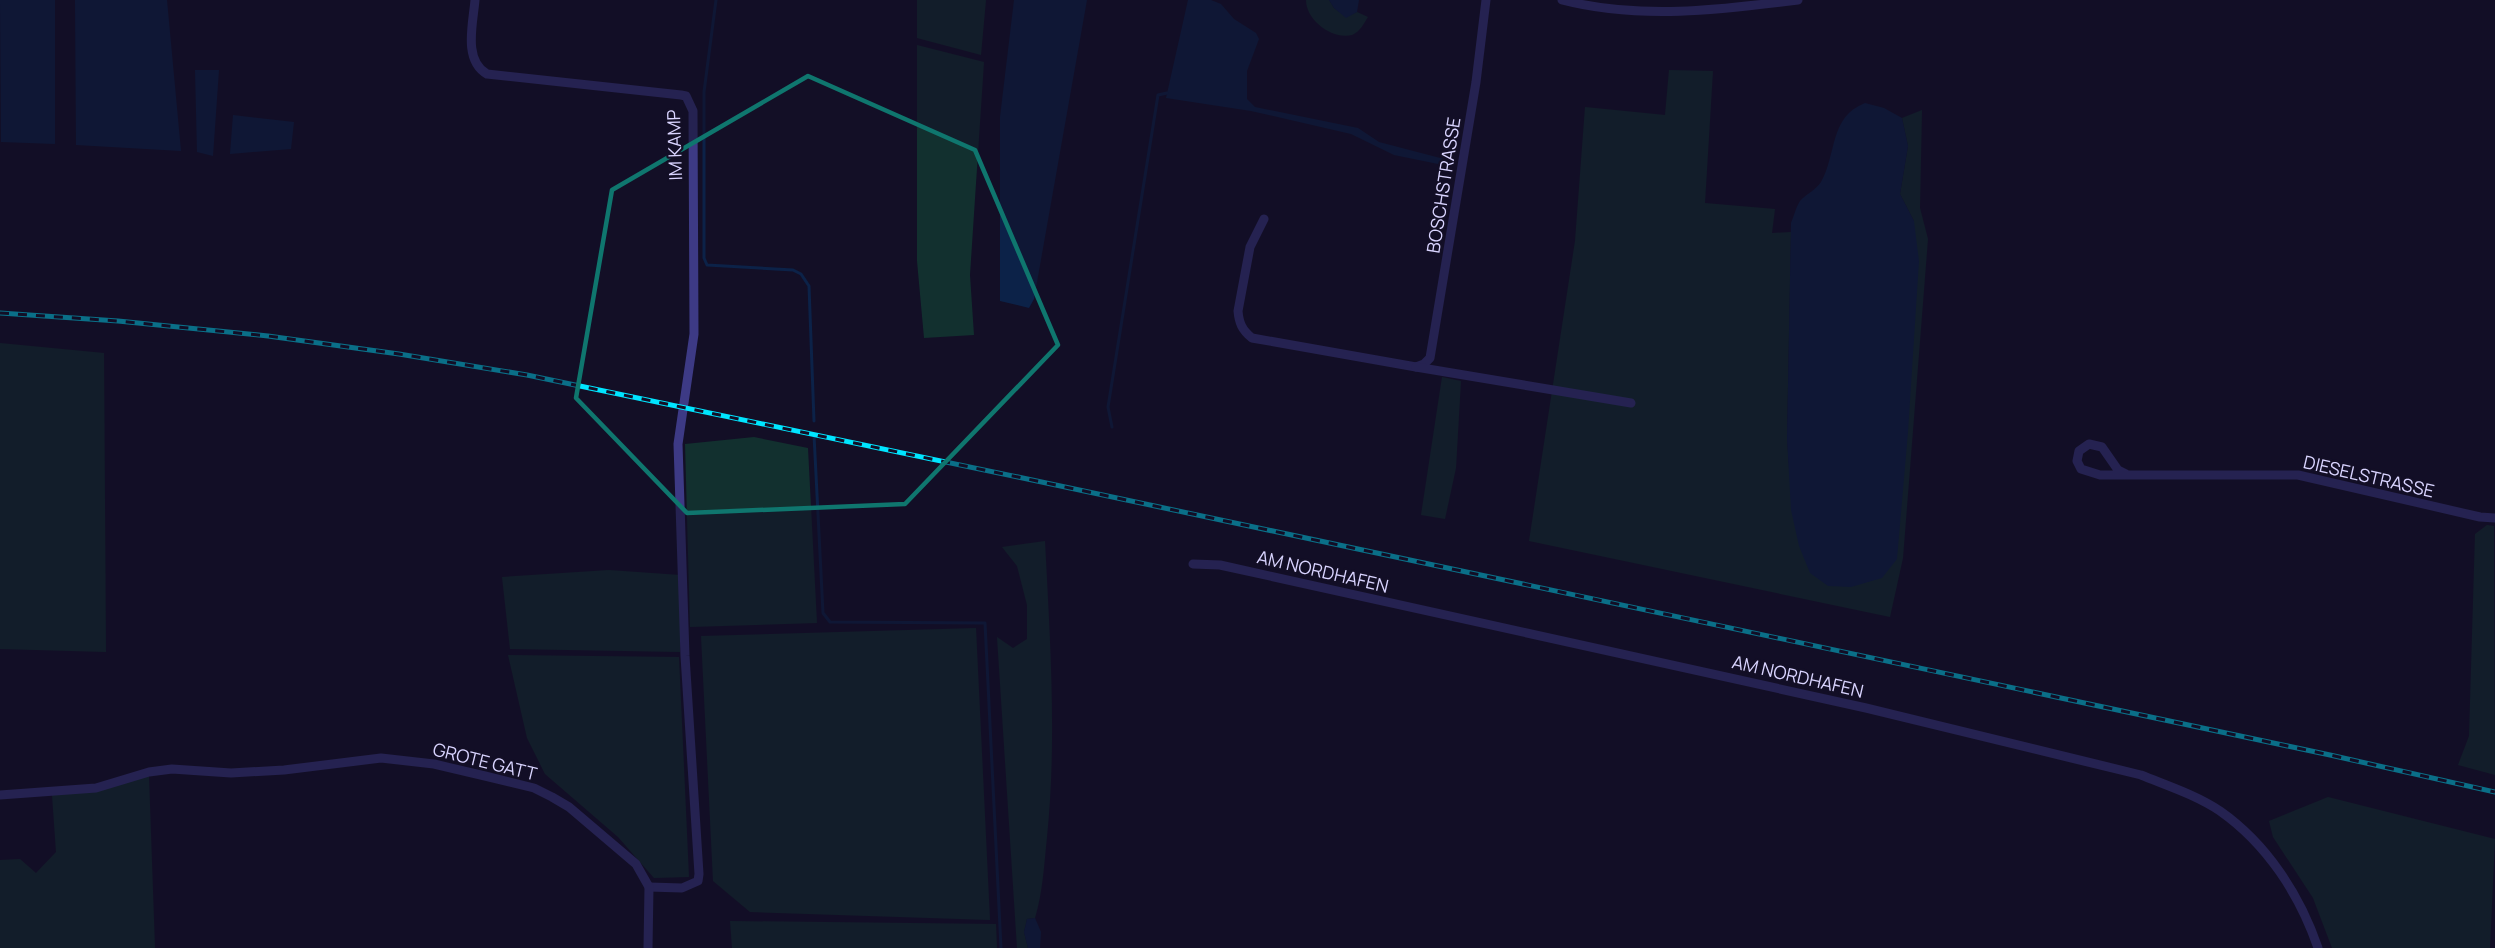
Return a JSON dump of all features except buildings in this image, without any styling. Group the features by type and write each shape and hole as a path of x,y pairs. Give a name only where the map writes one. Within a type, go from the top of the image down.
{"street":[{"name":"IM KAMP","path":"475,0 472,52 476,64 487,74 681,94 686,96 690,103 693,129 694,334 678,444 680,537 699,874 698,881 690,887 649,886"},
{"name":"BOSCHSTRASSE","path":"1416,367 1424,364 1430,358 1441,301 1476,82 1486,0"},
{"path":"1562,0 1609,9 1652,11 1724,8 1798,0"},
{"path":"1264,219 1250,247 1238,311 1239,322 1252,338 1630,403"},
{"name":"DIESELSTRASSE","path":"2126,474 2118,470 2102,447 2089,444 2079,451 2077,461 2081,469 2100,475 2298,475 2445,510 2495,518"},
{"name":"AM NORDHAFEN","path":"1193,564 1220,564 1794,692 2141,775 2190,794 2220,811 2246,833 2280,871 2301,906 2318,948"},
{"name":"GROTE GATT","path":"0,795 96,788 149,772 172,769 231,773 284,770 369,758 410,760 534,788 552,796 636,864 649,886"},
{"path":"648,948 649,886"}],"highlighted area":[{"path":"808,76 975,150 1058,345 905,504 687,513 576,398 612,190"}],"green space":[{"path":"917,0 986,0 981,55 917,38"},
{"path":"1306,0 1329,0 1334,8 1346,17 1357,12 1368,17 1355,34 1344,36 1336,34 1315,21 1310,15"},
{"path":"917,45 984,62 970,275 974,335 924,338 917,261"},
{"path":"1669,70 1713,71 1705,203 1775,209 1772,233 1791,232 1787,438 1789,468 1914,221 1900,194 1908,146 1902,118 1922,110 1920,208 1928,239 1903,558 1890,617 1529,541 1575,241 1585,107 1665,115"},
{"path":"0,343 104,353 106,652 0,649"},
{"path":"1442,377 1461,381 1456,468 1445,519 1421,515"},
{"path":"754,437 808,448 817,623 690,627 685,444"},
{"path":"2487,525 2494,526 2495,775 2458,765 2469,736 2475,534"},
{"path":"1045,541 1052,689 1050,800 1038,908 1035,918 1027,919 1024,932 1028,948 1017,948 997,637 1013,648 1027,639 1027,605 1017,566 1002,547"},
{"path":"609,570 680,575 680,652 510,649 502,577"},
{"path":"976,628 990,920 750,912 713,881 701,636"},
{"path":"508,655 679,657 689,877 654,878 618,837 545,774 527,738"},
{"path":"149,776 155,948 0,948 0,860 20,859 36,873 56,852 52,795"},
{"path":"2328,797 2495,839 2490,948 2332,948 2313,898 2273,837 2269,821"},
{"path":"730,921 996,924 997,948 732,948"}],"water":[{"path":"0,0 55,0 55,144 1,142"},
{"path":"75,0 167,0 181,151 76,145"},
{"path":"1014,0 1087,0 1034,299 1029,308 1000,301 1000,117"},
{"path":"1188,0 1211,0 1221,4 1234,19 1256,33 1259,39 1247,71 1247,99 1255,107 1358,128 1379,142 1444,159 1443,165 1394,155 1351,134 1251,111 1166,98"},
{"path":"1329,0 1359,0 1357,12 1346,18 1334,8"},
{"path":"195,70 219,70 213,156 197,152"},
{"path":"1865,103 1884,108 1902,118 1908,146 1900,194 1914,221 1919,261 1908,432 1897,559 1882,578 1851,587 1828,586 1810,573 1799,546 1791,510 1787,438 1791,223 1800,201 1821,182 1839,127 1845,117 1853,109"},
{"path":"233,115 294,122 291,149 230,154"},
{"path":"1035,918 1041,932 1040,948 1028,948 1024,932 1027,919"}],"waterway":[{"path":"716,0 704,92 704,258 707,265 793,270 801,274 809,286 814,421"},
{"path":"1112,427 1108,407 1158,95 1167,93"},
{"path":"814,435 823,613 830,622 985,623 1001,948"}],"railway":[{"path":"0,313 118,321 268,336 527,375 1018,477 2495,792"}]}
